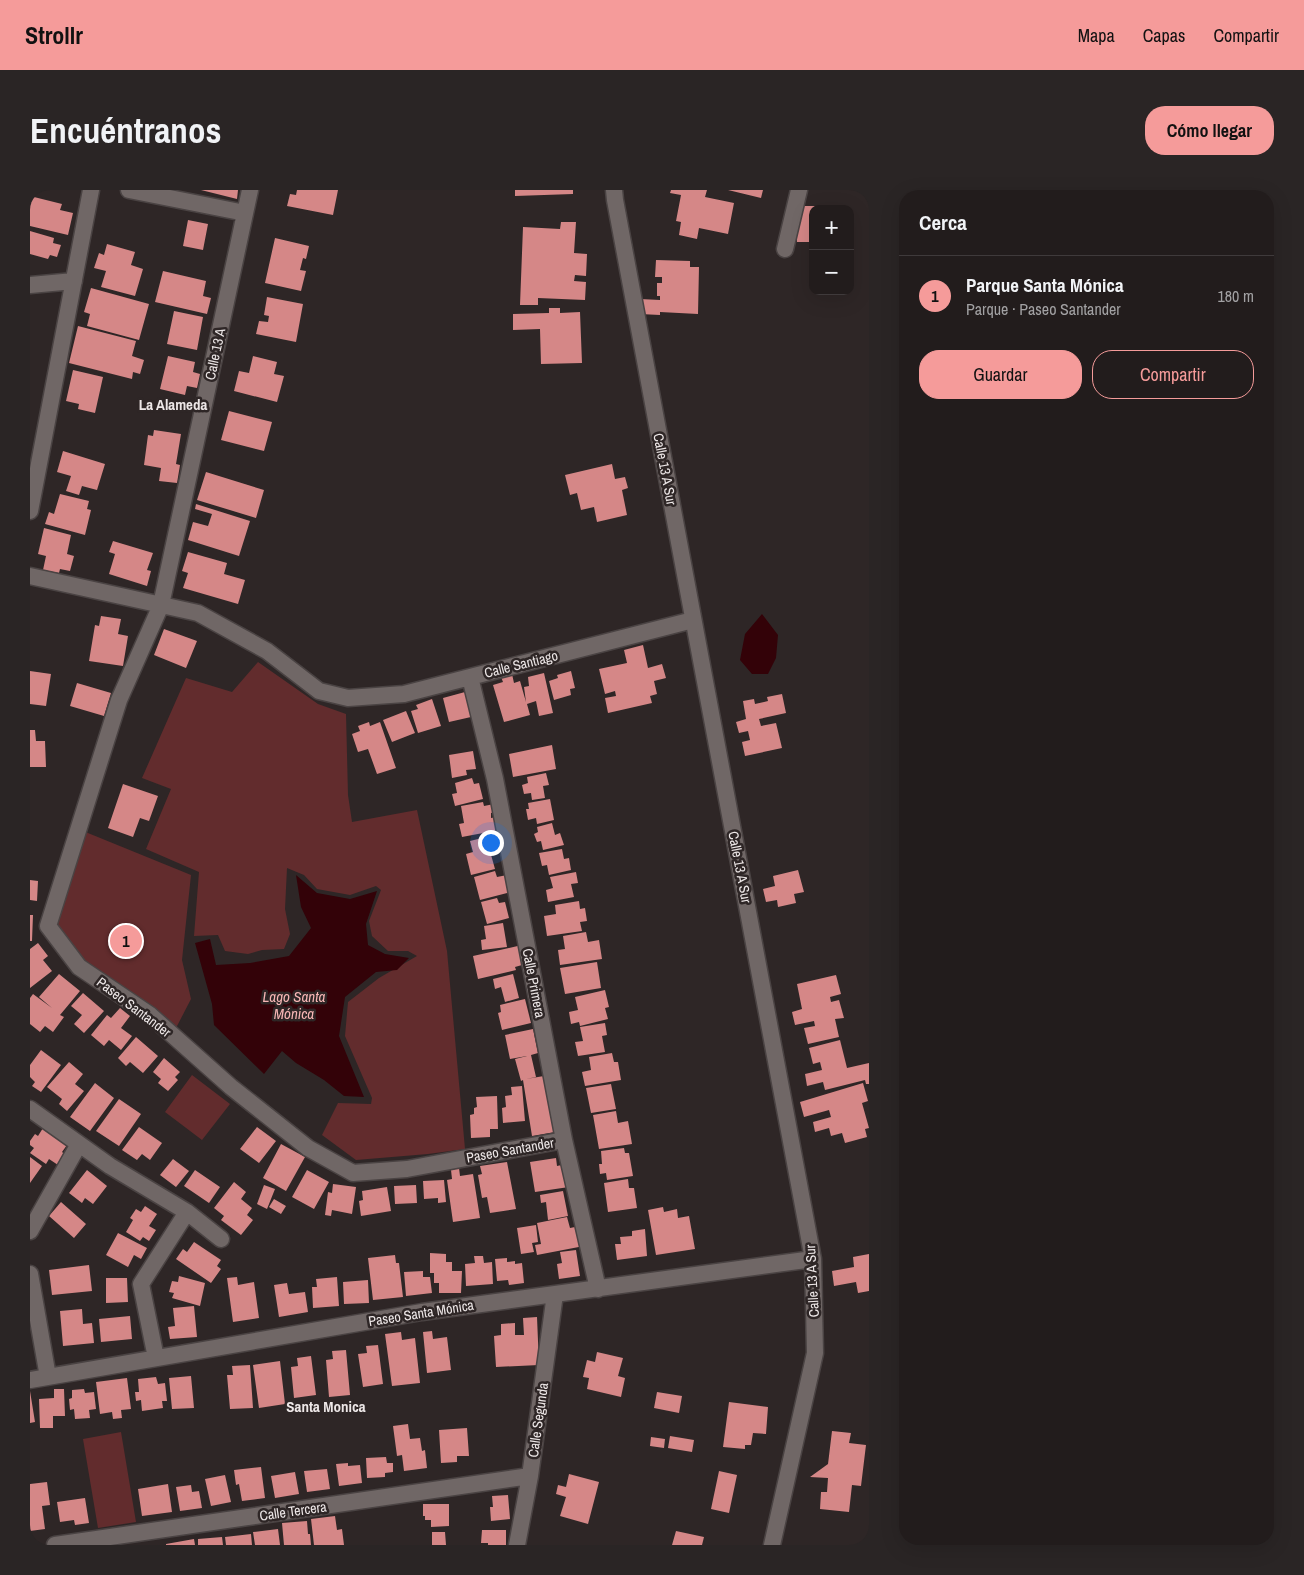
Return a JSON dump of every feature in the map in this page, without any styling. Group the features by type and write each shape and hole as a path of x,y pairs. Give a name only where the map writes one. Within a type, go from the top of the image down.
{"street":[{"path":"30,511 91,190"},
{"path":"129,190 245,213"},
{"name":"Calle 13 A","path":"161,605 250,190"},
{"name":"Calle 13 A Sur","path":"614,190 614,200 813,1259 814,1353 772,1545"},
{"path":"786,249 799,190"},
{"path":"30,285 74,281"},
{"name":"Calle Santiago","path":"30,576 198,613 267,651 319,691 348,698 404,694 693,620"},
{"name":"Paseo Santander","path":"161,605 119,700 48,926 80,967 150,1015 231,1087 308,1148 352,1173 407,1169 564,1140"},
{"name":"Calle Primera","path":"470,677 495,779 564,1140 598,1289"},
{"path":"30,1109 110,1166 187,1212 221,1239"},
{"path":"30,1231 79,1144"},
{"path":"156,1358 141,1284 187,1212"},
{"name":"Paseo Santa Mónica","path":"30,1380 422,1312 813,1259"},
{"path":"30,1274 48,1377"},
{"name":"Calle Segunda","path":"517,1545 530,1476 556,1294"},
{"name":"Calle Tercera","path":"55,1545 530,1476"}],"shaded area":[{"path":"258,662 318,704 346,714 348,795 352,822 417,810 447,951 465,1149 356,1160 322,1135 338,1103 371,1104 372,1098 345,1036 348,1002 379,978 417,956 408,951 388,951 372,936 369,921 381,890 376,886 350,895 317,889 304,875 287,868 285,909 290,934 284,949 262,950 248,954 225,951 218,935 194,936 199,872 146,849 171,789 142,778 186,678 232,692"},
{"path":"83,831 191,875 182,960 191,999 176,1028 85,964 55,922"},
{"path":"192,1075 230,1104 202,1140 165,1112"},
{"path":"121,1432 136,1522 98,1528 83,1439"}],"water":[{"path":"762,614 778,635 776,658 768,674 752,674 740,660 745,634"},
{"name":"Lago Santa Mónica","path":"296,875 317,893 350,899 377,891 366,924 368,945 385,954 409,958 397,970 376,972 345,997 339,1036 364,1097 344,1096 282,1051 264,1074 214,1025 212,1004 195,943 210,939 216,965 250,963 289,956 311,928 301,907"}],"building":[{"path":"201,190 238,190 237,199"},
{"path":"297,190 338,190 333,215 287,206 290,194 296,195"},
{"path":"515,190 573,190 573,194 515,196"},
{"path":"671,190 707,190 705,197 734,203 728,234 699,228 697,239 679,235 681,222 676,221 681,195 670,193"},
{"path":"728,190 763,190 761,198"},
{"path":"30,196 62,204 60,210 73,213 68,235 30,226"},
{"path":"802,206 809,206 809,242 797,242 797,213"},
{"path":"188,220 208,224 203,250 183,246"},
{"path":"561,222 576,222 574,253 587,254 586,276 575,275 574,281 586,282 585,300 538,298 538,305 520,305 523,227 560,229"},
{"path":"30,231 54,238 53,243 61,245 57,257 50,255 48,259 30,254"},
{"path":"275,238 309,246 306,259 303,258 300,270 306,271 301,291 265,283"},
{"path":"107,244 135,252 131,265 143,269 135,296 101,287 106,271 94,268 99,253 104,255"},
{"path":"656,260 690,261 690,267 699,267 698,314 660,312 660,315 640,314 640,299 660,300 660,296 657,296 657,283 662,283 662,277 655,277"},
{"path":"163,271 206,281 203,296 211,298 207,314 155,302"},
{"path":"91,288 149,304 139,340 87,326 90,314 84,312"},
{"path":"267,297 303,304 296,342 256,334 259,321 268,322 269,316 264,315"},
{"path":"549,308 560,308 560,313 580,312 582,363 541,364 540,329 513,330 513,314 549,313"},
{"path":"174,311 203,317 197,350 167,344"},
{"path":"78,326 136,341 132,356 144,360 140,374 133,372 132,379 69,363"},
{"path":"168,356 195,362 193,372 200,374 197,388 187,386 185,395 160,389"},
{"path":"253,356 277,362 274,374 284,376 277,402 234,391 239,371 249,373"},
{"path":"73,370 103,377 95,413 78,409 79,404 66,401"},
{"path":"229,411 272,422 264,451 221,440"},
{"path":"154,430 181,434 176,464 180,465 177,483 159,481 161,468 144,465 148,435 153,436"},
{"path":"63,451 105,464 97,490 82,486 79,495 66,491 71,476 57,472"},
{"path":"612,464 615,479 625,477 628,488 622,490 627,515 597,522 594,507 581,510 577,493 570,495 565,475"},
{"path":"206,472 264,490 256,518 197,500"},
{"path":"60,494 89,501 87,509 91,510 85,535 45,524 49,512 54,514"},
{"path":"196,504 250,521 239,556 188,540 193,522 208,526 212,514 195,509"},
{"path":"44,528 71,535 67,554 74,556 70,571 60,569 59,573 43,570 46,556 38,554"},
{"path":"113,541 153,553 147,570 151,571 147,586 109,574 115,554 109,552"},
{"path":"188,552 227,563 224,574 245,580 238,604 183,588 188,573 182,571"},
{"path":"101,616 121,619 118,634 128,636 123,666 89,661 95,625 99,626"},
{"path":"164,629 197,641 186,668 154,655"},
{"path":"643,645 648,668 662,664 666,678 654,681 657,694 650,696 652,703 608,713 605,698 616,696 615,691 605,694 599,669 627,663 624,650"},
{"path":"30,671 51,674 46,706 30,704"},
{"path":"571,671 575,688 570,689 571,695 554,700 549,681 558,678 557,675"},
{"path":"544,673 553,713 539,716 536,701 527,704 530,715 504,722 493,685 503,682 501,677 512,674 514,683 520,681 526,702 524,687 529,686 528,677"},
{"path":"77,683 111,693 104,716 70,706"},
{"path":"465,692 471,717 449,722 443,698"},
{"path":"782,694 786,713 759,719 761,726 776,723 782,748 745,756 742,742 750,740 748,731 739,733 736,722 746,719 743,701 754,699 755,704 768,701 767,697"},
{"path":"432,699 441,726 418,733 411,711 418,709 416,705"},
{"path":"406,711 415,733 392,742 383,720"},
{"path":"369,722 370,726 380,722 396,768 377,774 368,749 358,752 352,734 360,731 358,726"},
{"path":"30,730 35,730 36,741 45,741 46,767 30,767"},
{"path":"552,745 556,769 513,777 509,754"},
{"path":"473,751 476,769 466,770 467,775 452,778 449,755"},
{"path":"546,773 549,785 543,786 545,798 532,800 531,793 524,794 522,785 528,783 527,777"},
{"path":"472,778 474,784 479,783 483,799 455,806 452,794 457,793 455,783"},
{"path":"123,784 158,796 149,821 140,818 133,837 108,828"},
{"path":"550,799 554,820 537,824 536,818 528,820 526,809 529,809 528,803"},
{"path":"483,802 484,806 494,804 495,812 491,813 491,818 496,817 499,830 462,837 459,824 464,823 461,806"},
{"path":"552,823 555,835 560,833 564,845 543,850 541,841 537,842 534,834 538,832 537,827"},
{"path":"486,837 495,869 471,875 466,854 473,852 470,841"},
{"path":"562,849 564,859 569,858 571,870 549,875 547,865 542,866 539,853"},
{"path":"798,870 804,892 794,894 796,903 778,907 777,900 766,902 763,889 775,886 773,876"},
{"path":"495,871 497,877 507,875 511,892 480,900 474,877"},
{"path":"576,872 578,883 571,884 574,897 548,902 546,890 553,888 550,877"},
{"path":"30,880 38,881 37,901 30,900"},
{"path":"497,898 499,903 505,902 509,918 487,924 481,902"},
{"path":"579,901 580,909 585,908 587,921 580,922 582,931 547,936 544,916 556,914 555,905"},
{"path":"30,915 33,915 32,941 30,941"},
{"path":"503,923 507,947 482,950 481,940 486,939 484,926"},
{"path":"586,932 588,942 599,940 602,959 560,965 558,950 565,949 563,936"},
{"path":"38,943 48,956 43,960 52,971 30,988 30,949"},
{"path":"522,945 525,959 521,960 522,965 515,967 516,970 478,979 473,956"},
{"path":"597,962 601,988 565,994 560,968"},
{"path":"59,974 80,991 60,1015 64,1017 53,1032 45,1026 40,1032 30,1024 30,998 33,994 52,1008 39,997"},
{"path":"513,974 519,998 505,1002 501,987 495,989 493,979"},
{"path":"836,975 841,994 830,997 831,1002 839,1000 844,1018 835,1019 839,1037 808,1044 804,1028 815,1026 814,1021 795,1025 792,1012 802,1009 797,984"},
{"path":"605,990 609,1007 605,1008 608,1019 580,1026 579,1022 571,1024 569,1012 578,1010 575,997"},
{"path":"83,993 104,1011 84,1033 74,1024 82,1015 71,1006"},
{"path":"525,999 531,1023 502,1030 498,1013 501,1012 500,1005"},
{"path":"120,1008 130,1016 121,1028 132,1036 121,1050 109,1040 104,1046 91,1035 107,1015 111,1018"},
{"path":"605,1023 607,1035 602,1036 605,1052 578,1056 575,1042 583,1041 580,1027"},
{"path":"533,1029 538,1053 531,1055 536,1077 526,1079 550,1075 555,1132 532,1136 523,1080 521,1081 515,1059 527,1056 510,1059 505,1035"},
{"path":"136,1037 158,1056 143,1073 130,1062 126,1066 118,1058"},
{"path":"840,1040 847,1068 869,1063 869,1084 866,1084 865,1080 825,1090 823,1082 807,1086 805,1074 822,1070 820,1062 813,1064 809,1048"},
{"path":"41,1050 61,1065 41,1092 32,1086 35,1082 30,1077 30,1065"},
{"path":"612,1053 614,1062 618,1062 621,1080 585,1086 582,1072 591,1070 589,1057"},
{"path":"164,1058 180,1072 175,1077 178,1080 168,1091 158,1083 161,1079 153,1072"},
{"path":"69,1062 83,1074 75,1084 84,1091 67,1111 59,1104 62,1099 47,1087"},
{"path":"95,1083 114,1098 90,1131 70,1117"},
{"path":"863,1083 868,1101 862,1103 869,1128 865,1129 867,1137 845,1143 842,1133 831,1136 829,1128 815,1132 813,1122 831,1117 829,1110 804,1117 800,1102"},
{"path":"611,1084 616,1109 591,1113 586,1088"},
{"path":"522,1086 525,1121 503,1123 502,1108 506,1107 505,1096 512,1095 511,1087"},
{"path":"497,1096 498,1129 490,1129 490,1137 471,1138 470,1115 474,1114 474,1108 477,1107 476,1097"},
{"path":"119,1099 141,1114 119,1146 96,1131"},
{"path":"616,1111 618,1123 628,1121 632,1144 599,1149 593,1115"},
{"path":"139,1127 162,1143 150,1160 142,1154 137,1160 122,1150"},
{"path":"257,1127 276,1141 259,1163 240,1149"},
{"path":"43,1128 67,1145 62,1152 68,1157 61,1167 49,1159 46,1164 30,1153 34,1148 30,1145 30,1141 35,1134 38,1136"},
{"path":"281,1144 305,1157 286,1191 263,1178"},
{"path":"624,1148 625,1153 629,1153 633,1176 607,1180 606,1173 600,1174 599,1164 602,1164 601,1151"},
{"path":"30,1157 42,1166 30,1183"},
{"path":"556,1158 557,1166 566,1164 569,1187 535,1192 530,1162"},
{"path":"173,1159 189,1171 176,1187 160,1175"},
{"path":"507,1162 516,1209 490,1213 487,1197 482,1198 478,1175 482,1174 480,1166"},
{"path":"459,1168 460,1176 473,1174 480,1218 453,1222 447,1180 452,1179 451,1170"},
{"path":"87,1170 107,1186 93,1204 85,1198 82,1203 69,1193"},
{"path":"195,1170 220,1187 209,1203 184,1186"},
{"path":"307,1170 329,1182 314,1209 292,1197"},
{"path":"628,1179 629,1188 634,1188 637,1208 608,1212 604,1183"},
{"path":"444,1180 446,1202 438,1203 438,1198 424,1199 423,1181"},
{"path":"234,1182 246,1192 241,1199 252,1208 247,1215 253,1220 241,1235 221,1220 224,1216 214,1208"},
{"path":"333,1184 356,1187 352,1214 332,1210 331,1216 325,1215 328,1192 332,1193"},
{"path":"264,1185 275,1189 267,1209 257,1204"},
{"path":"416,1185 417,1203 395,1204 394,1186"},
{"path":"387,1187 391,1211 361,1216 359,1201 363,1200 362,1191"},
{"path":"563,1191 568,1216 548,1220 546,1202 541,1203 540,1195"},
{"path":"274,1199 286,1206 281,1214 269,1207"},
{"path":"61,1202 86,1224 74,1238 49,1216"},
{"path":"145,1206 157,1214 149,1226 156,1230 149,1241 143,1237 140,1241 126,1232 133,1220 130,1218 136,1209 141,1212"},
{"path":"663,1207 664,1212 677,1209 678,1218 689,1216 695,1249 656,1255 648,1210"},
{"path":"567,1217 570,1228 580,1226 584,1246 537,1255 535,1245 541,1244 537,1223"},
{"path":"536,1225 538,1242 532,1243 534,1252 521,1254 517,1228"},
{"path":"645,1229 647,1256 617,1260 615,1244 621,1244 620,1237 632,1236 632,1231"},
{"path":"118,1233 147,1248 141,1259 134,1255 128,1267 106,1255"},
{"path":"194,1242 221,1260 217,1266 221,1269 211,1283 176,1259 183,1249 187,1252"},
{"path":"576,1250 580,1276 559,1279 557,1264 562,1263 560,1252"},
{"path":"430,1253 446,1254 446,1262 452,1262 452,1271 462,1271 461,1293 439,1293 439,1283 434,1283 434,1273 430,1273"},
{"path":"869,1254 869,1291 858,1293 856,1282 834,1286 832,1271 854,1267 853,1257"},
{"path":"395,1255 396,1263 399,1263 403,1297 373,1300 368,1258"},
{"path":"474,1256 483,1256 484,1263 492,1262 493,1284 466,1286 465,1264 475,1263"},
{"path":"507,1258 507,1262 515,1261 515,1264 522,1263 524,1283 509,1285 508,1280 497,1281 495,1259"},
{"path":"89,1265 92,1291 52,1295 49,1270"},
{"path":"423,1271 423,1277 430,1277 432,1293 406,1296 404,1272"},
{"path":"179,1276 205,1283 200,1306 172,1298 174,1293 169,1292 172,1281 178,1282"},
{"path":"237,1277 238,1285 254,1282 259,1318 233,1322 227,1278"},
{"path":"337,1277 339,1306 313,1308 312,1287 317,1287 316,1279"},
{"path":"106,1278 127,1278 128,1302 106,1303"},
{"path":"368,1280 369,1303 344,1304 343,1282"},
{"path":"287,1283 289,1294 305,1292 308,1312 279,1317 274,1285"},
{"path":"194,1306 197,1337 170,1339 168,1327 175,1326 173,1308"},
{"path":"82,1309 83,1324 92,1323 94,1343 63,1346 60,1311"},
{"path":"130,1316 132,1339 101,1342 99,1319"},
{"path":"537,1317 539,1365 496,1367 494,1336 501,1335 501,1324 515,1323 515,1335 524,1335 523,1318"},
{"path":"432,1331 433,1339 447,1337 451,1370 427,1373 423,1332"},
{"path":"401,1332 402,1340 415,1338 420,1383 392,1386 385,1334"},
{"path":"378,1345 383,1384 363,1387 358,1354 367,1353 366,1346"},
{"path":"346,1350 350,1395 329,1397 326,1360 333,1359 332,1351"},
{"path":"597,1352 623,1358 618,1376 625,1378 621,1397 587,1389 589,1378 583,1377 587,1360 595,1362"},
{"path":"311,1356 316,1395 294,1398 291,1367 298,1366 297,1358"},
{"path":"280,1361 285,1404 259,1408 253,1365"},
{"path":"250,1365 253,1408 230,1409 227,1375 233,1375 232,1366"},
{"path":"191,1376 194,1408 172,1409 169,1378"},
{"path":"156,1377 158,1384 165,1383 167,1401 162,1401 163,1408 142,1411 141,1400 136,1401 135,1392 139,1392 138,1379"},
{"path":"127,1378 131,1409 121,1410 122,1418 113,1419 112,1412 100,1414 96,1382"},
{"path":"54,1389 64,1389 65,1416 53,1416 53,1428 40,1428 39,1399 54,1398"},
{"path":"84,1389 85,1393 94,1392 96,1409 89,1410 90,1418 75,1419 74,1409 70,1410 69,1399 72,1398 72,1390"},
{"path":"30,1391 35,1422 30,1423"},
{"path":"657,1392 682,1396 679,1413 654,1408"},
{"path":"729,1402 768,1407 766,1434 753,1433 751,1445 745,1445 745,1449 723,1447"},
{"path":"408,1424 410,1439 420,1438 422,1451 425,1450 427,1468 404,1471 402,1455 397,1456 393,1426"},
{"path":"467,1428 469,1456 457,1456 457,1462 441,1463 439,1430"},
{"path":"832,1431 851,1433 849,1443 866,1445 861,1486 852,1485 849,1512 820,1509 821,1492 827,1492 828,1478 810,1477 828,1464"},
{"path":"670,1436 694,1440 692,1452 668,1448"},
{"path":"651,1437 665,1439 664,1448 650,1446"},
{"path":"386,1457 387,1463 393,1463 393,1472 385,1473 385,1477 367,1478 366,1458"},
{"path":"348,1463 348,1466 360,1465 362,1483 339,1486 336,1464"},
{"path":"261,1467 265,1498 242,1501 239,1484 236,1485 234,1470"},
{"path":"327,1469 330,1489 307,1492 304,1471"},
{"path":"719,1471 737,1475 729,1513 711,1509"},
{"path":"295,1472 299,1494 275,1498 271,1476"},
{"path":"569,1474 599,1482 588,1524 560,1516 566,1497 556,1494 558,1485 566,1487"},
{"path":"225,1475 231,1502 211,1506 205,1479"},
{"path":"47,1482 50,1505 42,1506 45,1529 30,1531 30,1484"},
{"path":"168,1484 172,1512 142,1516 138,1489"},
{"path":"191,1485 192,1492 199,1491 202,1508 180,1511 176,1487"},
{"path":"508,1495 510,1519 491,1521 490,1507 493,1507 492,1496"},
{"path":"85,1498 89,1523 75,1525 74,1520 60,1522 57,1502"},
{"path":"423,1504 449,1504 449,1526 431,1527 431,1520 425,1520 425,1516 423,1516"},
{"path":"335,1516 337,1530 342,1529 344,1545 314,1545 311,1519"},
{"path":"307,1521 311,1545 284,1545 282,1523"},
{"path":"278,1529 280,1545 255,1545 253,1532"},
{"path":"482,1530 506,1530 506,1545 481,1543"},
{"path":"676,1531 704,1537 702,1545 672,1545"},
{"path":"432,1532 445,1532 446,1545 432,1545"},
{"path":"251,1534 252,1545 226,1545 225,1537"},
{"path":"222,1537 223,1545 198,1545 198,1539"},
{"path":"194,1539 195,1545 166,1545 166,1544"}],"place":[{"name":"Parque Santa Mónica","path":"126,941"}],"district":[{"name":"La Alameda","path":"173,404"},
{"name":"Santa Monica","path":"326,1406"}]}
